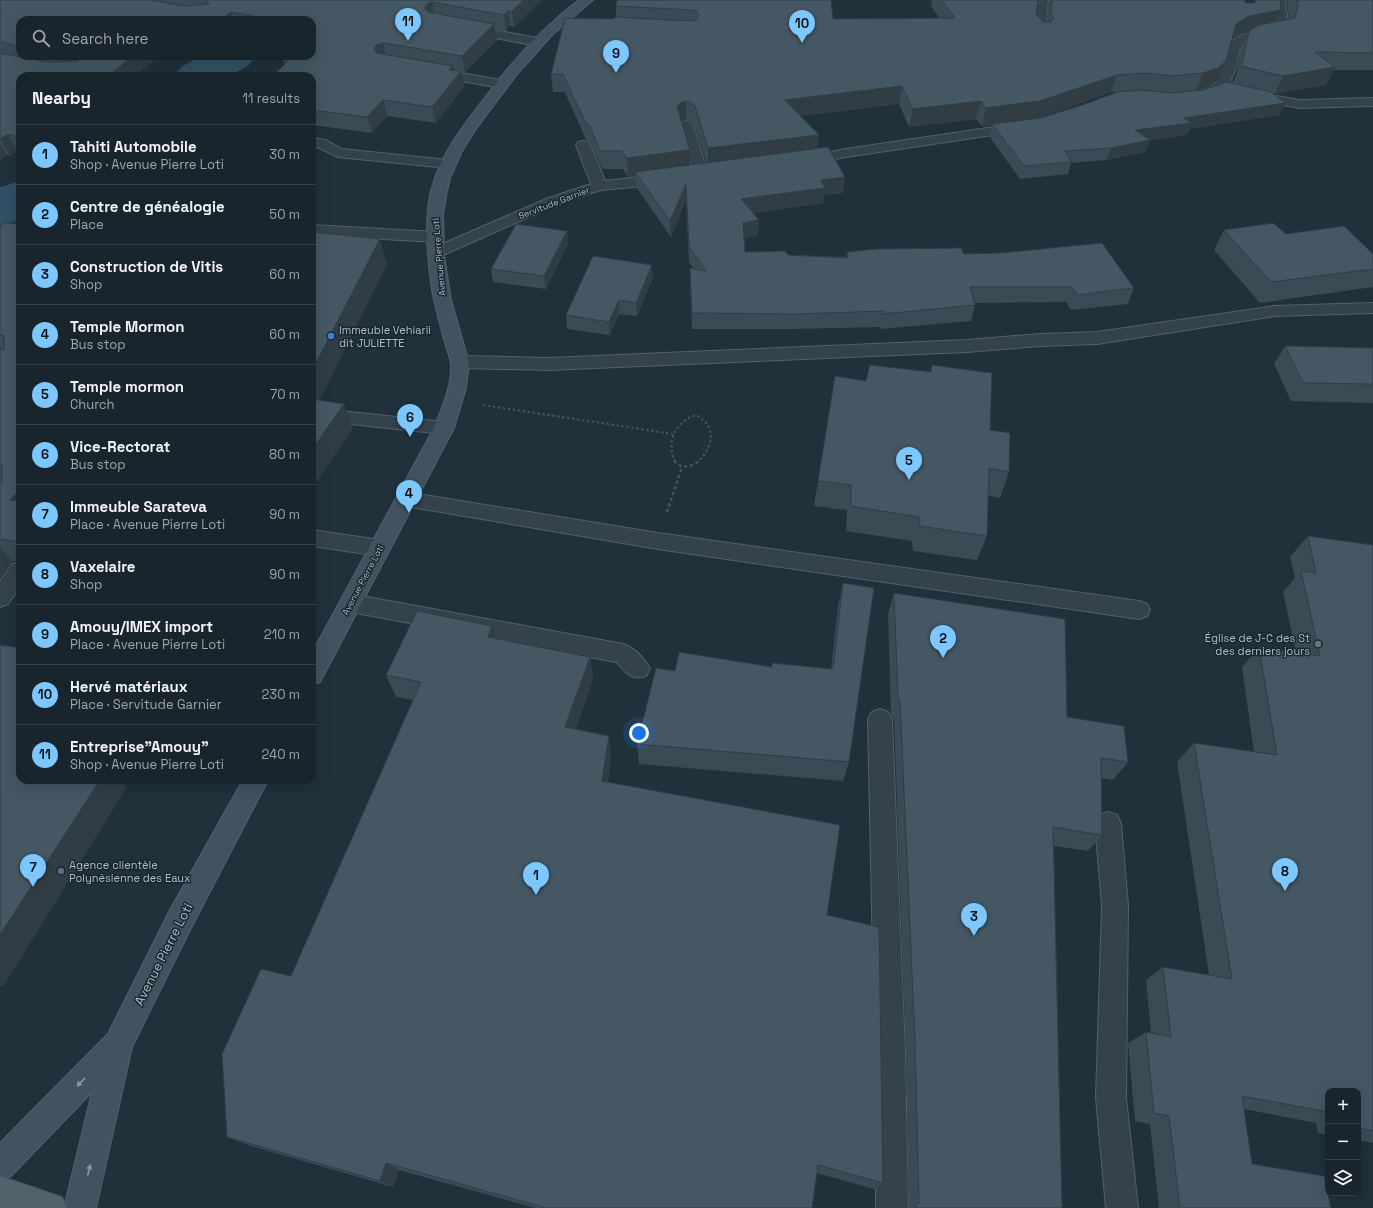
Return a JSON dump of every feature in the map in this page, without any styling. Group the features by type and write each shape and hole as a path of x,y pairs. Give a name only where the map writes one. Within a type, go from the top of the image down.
{"main road":[{"name":"Avenue Pierre Loti","path":"316,667 444,428 455,399 460,362 441,294 436,245 435,216 439,192 448,164 469,127 517,64 538,42 563,26 587,0"},
{"name":"Avenue Pierre Loti","path":"80,1208 118,1044 180,920 254,784"},
{"name":"Avenue Pierre Loti","path":"0,1165 118,1044"},
{"path":"0,1192 52,1208"}],"street":[{"path":"1042,0 1039,31 1042,35"},
{"path":"1231,90 1226,81 1234,46 1247,38 1281,32 1282,23 1279,0"},
{"path":"451,26 538,42"},
{"path":"417,70 501,84"},
{"path":"1185,97 1198,96 1216,90 1231,90 1262,98 1299,104 1373,102"},
{"path":"954,136 973,124 999,116"},
{"name":"Servitude Garnier","path":"436,245 599,186 709,173 686,125"},
{"path":"789,163 954,136 1037,125"},
{"path":"316,142 320,143 338,153 448,164"},
{"path":"582,145 599,186"},
{"path":"316,230 436,245"},
{"path":"455,347 460,362 548,364 967,346 1040,340 1097,338 1275,311 1373,308"},
{"path":"406,500 658,541 1139,610"},
{"path":"316,539 380,548"},
{"path":"0,598 16,576"},
{"path":"350,602 622,654 638,669"},
{"path":"880,719 890,1054 892,1208"},
{"path":"1108,824 1115,906 1111,1098 1122,1208"}],"lane":[{"path":"316,414 444,428"}],"path":[{"path":"455,399 531,413 673,434"},
{"path":"696,415 704,419 710,427 711,437 701,458 694,464 682,467 674,461 671,450 673,434 677,425 686,417 696,415"},
{"path":"658,541 682,467"}],"building":[{"path":"0,0 150,0 185,6 209,4 207,0 524,0 512,11 508,11 504,15 432,2 427,4 425,8 428,12 494,24 462,56 383,43 376,45 374,49 377,53 453,66 449,70 461,71 432,107 383,100 367,117 316,111 316,72 277,72 289,60 316,60 316,16 252,16 231,12 226,16 16,16 16,45 0,42"},
{"path":"617,0 831,0 833,19 955,18 942,0 1038,0 1036,14 1043,22 1051,22 1054,18 1051,13 1052,0 1244,0 1246,3 1255,3 1256,0 1280,0 1281,10 1249,16 1236,24 1226,61 1218,68 1203,73 1172,76 1145,73 1117,75 1040,101 986,108 981,101 913,109 902,86 785,100 819,135 708,148 695,106 691,102 686,101 680,103 677,107 690,150 627,158 622,151 600,151 590,126 585,122 563,74 551,74 565,18 614,19 615,17 692,21 696,20 699,15 696,11 692,10 616,6"},
{"path":"1297,0 1373,0 1373,53 1315,52 1335,67 1283,76 1240,66 1242,64 1249,31 1259,25 1295,18 1298,5"},
{"path":"0,53 16,56 16,60 37,60 48,62 78,60 128,60 113,72 16,72 16,137 8,134 0,139"},
{"path":"1227,82 1271,92 1285,103 1184,118 1192,123 1135,130 1150,140 1111,148 1065,151 1072,162 1024,166 992,124 1041,118 1118,92 1143,90 1170,93 1203,90"},
{"path":"828,147 845,177 821,180 825,188 741,199 759,220 743,223 745,252 785,251 788,255 848,258 847,252 876,249 961,248 964,254 1000,253 1102,243 1134,288 1077,295 1072,287 970,287 975,305 883,314 884,311 796,314 692,313 690,268 706,271 689,247 686,184 670,221 635,172"},
{"path":"4,223 16,224 16,493 10,500 16,501 16,541 0,538 0,483 2,484 2,465 0,465 0,349 4,350 4,336 0,335 0,227"},
{"path":"1273,223 1286,234 1344,226 1373,254 1373,269 1271,282 1224,230"},
{"path":"516,224 567,231 544,276 491,269"},
{"path":"316,232 380,239 316,363"},
{"path":"593,256 652,265 636,303 619,300 609,322 566,315"},
{"path":"1285,346 1373,348 1373,384 1303,383"},
{"path":"870,365 931,372 932,365 992,373 990,430 1010,433 1009,472 989,468 987,536 920,526 919,517 851,506 851,485 818,481 835,376 866,381"},
{"path":"316,400 344,404 316,444"},
{"path":"1308,536 1373,545 1373,1131 1361,1129 1361,1088 1325,1088 1325,1111 1242,1096 1252,1164 1324,1176 1325,1196 1328,1196 1331,1208 1180,1208 1169,1116 1154,1113 1146,1032 1171,1037 1163,967 1232,979 1194,743 1277,755 1259,647 1320,656 1301,571 1316,573"},
{"path":"843,583 874,588 849,762 637,744 656,668 675,671 679,652 772,667 772,663 833,669"},
{"path":"894,593 1065,619 1067,717 1124,726 1128,762 1101,758 1102,835 1053,827 1062,1208 916,1208 916,1205 919,1203 915,1042"},
{"path":"417,611 492,626 488,637 590,657 565,727 609,736 602,781 840,825 827,915 879,927 883,1183 818,1165 812,1208 546,1208 386,1163 380,1181 227,1137 222,1054 261,969 291,976 421,682 386,675"},
{"path":"0,645 16,647 16,784 97,784 0,935"}],"waterway":[{"path":"204,72 226,60"},
{"path":"0,211 16,199"}],"place":[{"name":"Entreprise\"Amouy\"","path":"408,41"},
{"name":"Hervé matériaux","path":"802,43"},
{"name":"Amouy/IMEX import","path":"616,73"},
{"name":"Immeuble Vehiarii dit JULIETTE","path":"331,336"},
{"name":"Vice-Rectorat","path":"410,437"},
{"name":"Temple mormon","path":"909,480"},
{"name":"Temple Mormon","path":"409,513"},
{"name":"Église de J-C des St des derniers jours","path":"1318,644"},
{"name":"Centre de généalogie","path":"943,658"},
{"name":"Agence clientèle Polynésienne des Eaux","path":"61,871"},
{"name":"Immeuble Sarateva","path":"33,887"},
{"name":"Vaxelaire","path":"1285,891"},
{"name":"Tahiti Automobile","path":"536,895"},
{"name":"Construction de Vitis","path":"974,936"}]}
